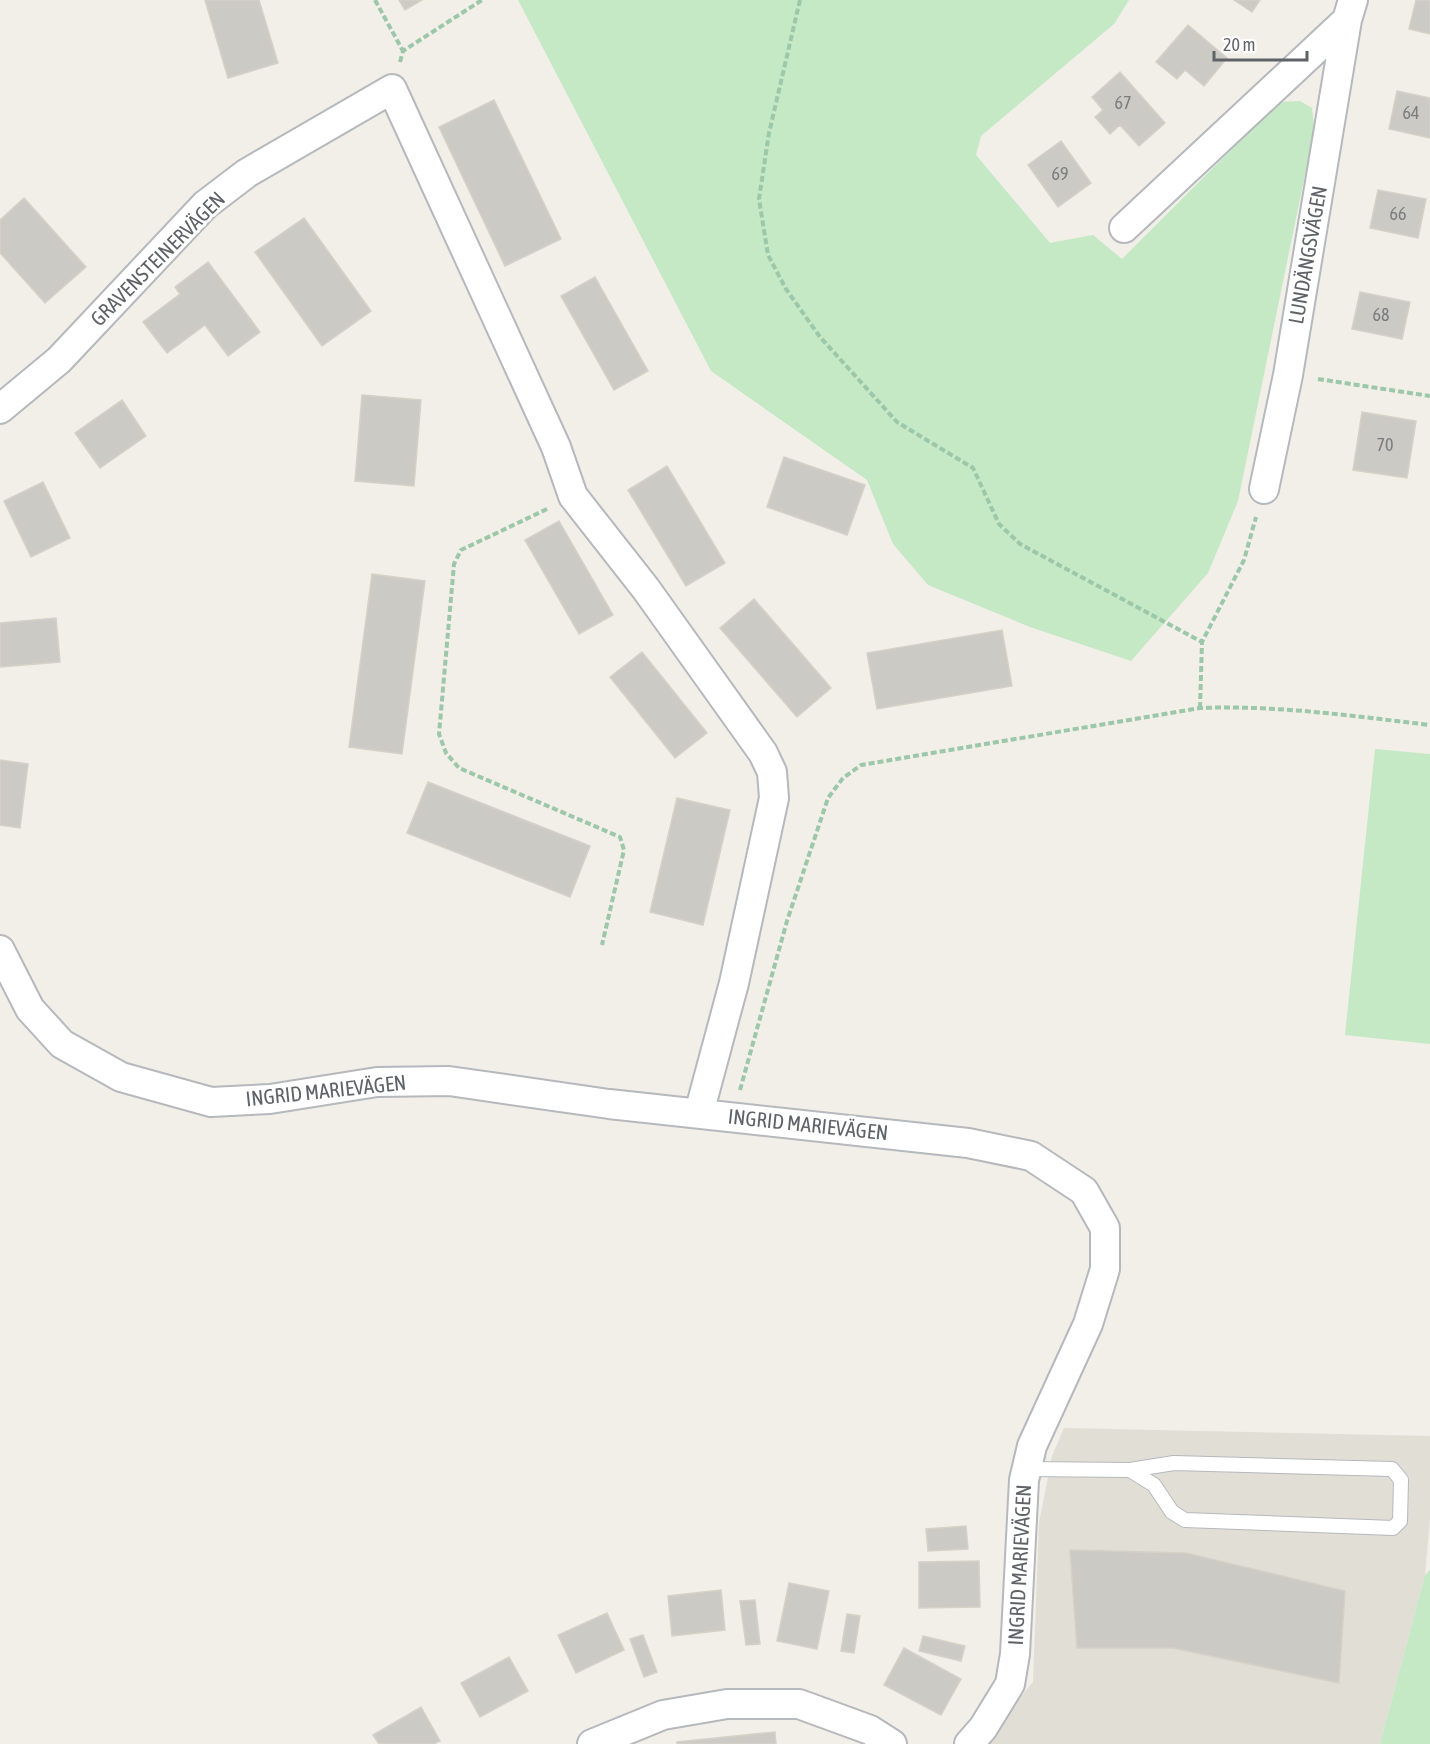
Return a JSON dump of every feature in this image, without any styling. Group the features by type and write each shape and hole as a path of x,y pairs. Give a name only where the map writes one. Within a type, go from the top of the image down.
{"street":[{"name":"LUNDÄNGSVÄGEN","path":"1125,228 1350,10"},
{"name":"LUNDÄNGSVÄGEN","path":"1264,489 1288,375 1350,10"},
{"name":"GRAVENSTEINERVÄGEN","path":"0,409 59,360 205,206 248,173 392,89"},
{"path":"392,89 556,447 573,496 646,589 763,753 772,772 774,798 749,917 699,1113"},
{"name":"INGRID MARIEVÄGEN","path":"0,950 30,1009 62,1044 121,1077 211,1102 270,1099 377,1082 449,1081 699,1113 968,1143 1031,1156 1084,1191 1105,1228 1106,1269 1088,1324 1032,1446 1027,1469 1015,1654 1010,1684 983,1728 969,1744"},
{"path":"592,1744 663,1715 728,1704 799,1704 870,1730 892,1744"}],"lane":[{"path":"1027,1469 1130,1470 1174,1462 1392,1470 1401,1480 1400,1521 1394,1528 1185,1520 1172,1512 1154,1485 1130,1470"}],"path":[{"path":"375,0 403,51"},
{"path":"392,89 403,51 482,0"},
{"path":"800,0 769,133 759,199 768,255 786,289 820,337 897,422 973,468 999,524 1020,543 1202,642"},
{"path":"1288,375 1430,396"},
{"path":"1200,708 1202,642 1245,560 1264,489"},
{"path":"573,496 461,550 454,564 439,734 446,753 459,768 620,837 624,850 602,945"},
{"path":"733,1117 787,921 828,798 843,778 861,765 1200,708 1248,706 1430,725"}],"shaded area":[{"path":"1064,1428 1430,1436 1430,1519 1425,1575 1380,1744 982,1744 1033,1682 1039,1523 1052,1456"}],"green space":[{"path":"518,0 1129,0 1114,24 981,136 976,155 1050,243 1093,235 1122,259 1279,102 1300,101 1312,108 1314,127 1308,160 1238,501 1208,573 1131,661 1030,627 928,585 893,544 867,480 711,371"},
{"path":"1375,749 1430,754 1430,1044 1345,1035"},
{"path":"1430,1570 1430,1744 1380,1744 1425,1575"}],"building":[{"path":"205,0 259,0 278,63 228,78"},
{"path":"399,0 422,0 405,10"},
{"path":"1234,0 1260,0 1252,12"},
{"path":"1416,0 1430,0 1430,34 1409,29"},
{"path":"1188,25 1227,58 1204,86 1185,70 1177,79 1156,62"},
{"path":"1120,72 1165,123 1139,146 1120,125 1110,134 1095,117 1103,110 1092,97"},
{"path":"1397,91 1430,98 1430,138 1389,129"},
{"path":"494,100 561,239 505,266 439,127"},
{"path":"1061,141 1091,183 1058,207 1028,165"},
{"path":"1378,190 1426,199 1418,238 1370,228"},
{"path":"24,198 86,267 45,303 0,253 0,220"},
{"path":"304,218 371,311 322,346 255,252"},
{"path":"208,262 260,332 228,356 205,325 167,353 143,322 180,294 175,287"},
{"path":"595,277 648,371 614,390 561,296"},
{"path":"1360,292 1410,302 1402,339 1352,329"},
{"path":"362,395 421,400 414,486 355,481"},
{"path":"122,400 146,436 100,468 75,433"},
{"path":"1362,412 1416,421 1407,478 1353,470"},
{"path":"784,457 865,485 847,535 767,507"},
{"path":"667,466 725,563 686,586 628,490"},
{"path":"43,482 70,538 31,557 4,501"},
{"path":"559,521 613,615 579,634 525,540"},
{"path":"372,574 425,581 402,754 349,747"},
{"path":"754,599 831,688 797,717 720,628"},
{"path":"56,618 60,662 0,667 0,623"},
{"path":"1002,630 1012,686 877,709 867,653"},
{"path":"642,652 707,733 675,758 610,677"},
{"path":"0,760 28,764 20,828 0,825"},
{"path":"428,782 590,846 570,897 407,833"},
{"path":"677,798 730,810 703,925 650,912"},
{"path":"966,1526 968,1549 928,1551 926,1529"},
{"path":"1070,1550 1186,1553 1345,1591 1339,1683 1173,1648 1077,1648"},
{"path":"979,1561 980,1607 919,1608 919,1562"},
{"path":"789,1583 829,1591 817,1649 777,1641"},
{"path":"721,1590 725,1630 672,1636 668,1596"},
{"path":"755,1600 760,1644 746,1645 740,1601"},
{"path":"607,1613 624,1650 576,1673 558,1635"},
{"path":"847,1614 860,1616 854,1653 841,1651"},
{"path":"643,1635 657,1672 644,1677 630,1639"},
{"path":"923,1636 965,1646 961,1661 919,1651"},
{"path":"904,1648 961,1679 941,1715 884,1685"},
{"path":"509,1657 528,1691 480,1717 461,1683"},
{"path":"421,1707 440,1741 434,1744 379,1744 373,1735"},
{"path":"775,1732 776,1744 677,1744 677,1742"}]}
